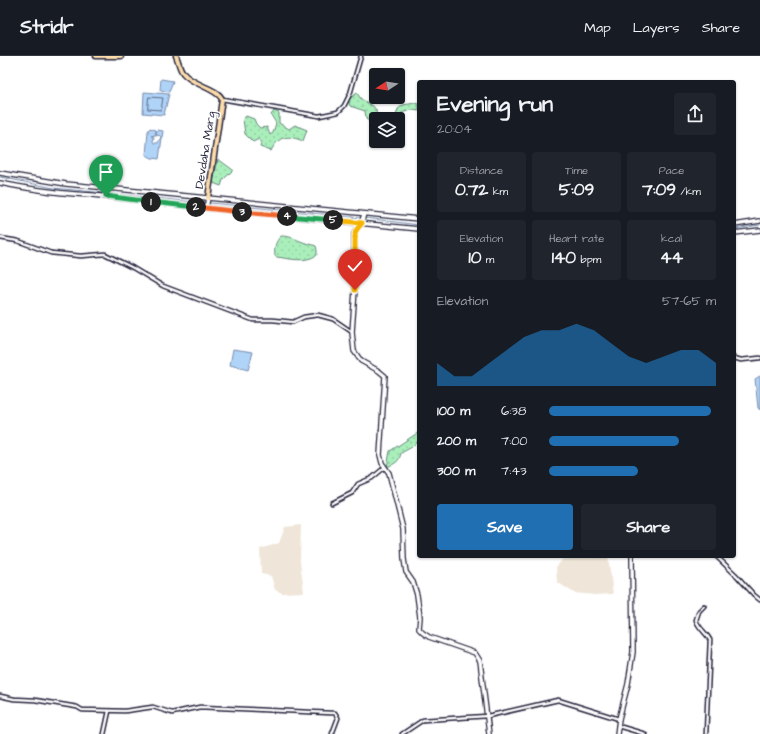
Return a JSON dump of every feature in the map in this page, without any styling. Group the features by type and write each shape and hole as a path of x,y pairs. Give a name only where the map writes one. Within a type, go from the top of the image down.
{"main road":[{"path":"96,56 122,56"},
{"name":"Devdaha Marg","path":"176,56 180,69 185,76 216,93 222,100 208,198"},
{"path":"0,173 66,184 332,209 364,214 417,219"},
{"path":"0,183 38,190 417,229"},
{"path":"206,208 208,198"},
{"path":"364,214 362,223 354,234 355,290 352,332 354,351 361,362 379,371 385,376 380,455 384,468 389,473 403,529 406,572 417,595 420,617 419,629 429,637 475,653 480,661 482,686 488,716 489,734"},
{"path":"736,225 760,221"},
{"path":"736,233 760,230"},
{"path":"617,734 634,652 632,558"}],"street":[{"path":"222,100 319,116 338,112 344,106 350,94 361,56"},
{"path":"0,238 18,241 51,253 81,256 105,254 133,268 162,286 253,320 292,322 304,317 318,315 333,319 352,332"},
{"path":"736,359 741,360 760,358"},
{"path":"332,503 352,493 358,484 372,478 384,468"},
{"path":"718,558 737,576 754,596 760,600"},
{"path":"704,606 699,611 696,620 702,631 707,633 710,640 706,734"},
{"path":"0,696 77,707 82,710 125,711 153,707 172,713 200,707 335,713 338,718 332,734"},
{"path":"402,734 424,720 488,716 558,700 619,719"},
{"path":"104,734 109,711"},
{"path":"618,726 645,734"}],"shaded area":[{"path":"301,525 300,561 304,592 282,593 275,590 271,576 261,574 260,549 279,543 285,527"},
{"path":"608,558 613,594 595,595 574,593 557,582 556,567 563,559"}],"green space":[{"path":"357,93 361,99 373,106 376,112 369,112 369,121 366,119 365,111 350,106 348,100"},
{"path":"417,104 417,111 397,112 398,109 403,105"},
{"path":"274,111 279,113 279,123 289,129 295,125 307,130 303,141 288,137 284,138 277,142 271,151 260,147 261,143 259,139 253,142 245,134 243,119 246,116 254,119 260,128 267,127 270,135 273,133 276,123 271,115"},
{"path":"218,159 233,170 223,180 221,186 213,183"},
{"path":"281,236 290,237 316,246 317,255 303,260 275,256 275,245"},
{"path":"417,433 417,442 412,447 401,453 397,462 387,467 390,451"}],"water":[{"path":"161,79 173,81 169,92 160,90"},
{"path":"144,92 169,94 164,115 143,113"},
{"path":"150,128 156,130 155,135 151,136 154,137 154,143 158,143 161,137 159,135 156,136 157,130 163,131 159,159 146,155 148,131"},
{"path":"233,349 253,352 248,370 230,365"},
{"path":"760,376 760,410 758,408 755,379"}],"waterway":[{"path":"0,177 54,188 205,203"},
{"path":"210,203 361,218"},
{"path":"365,218 417,225"},
{"path":"736,229 760,225"}],"route":[{"path":"106,196 206,208 362,223 354,234 355,290"}]}
